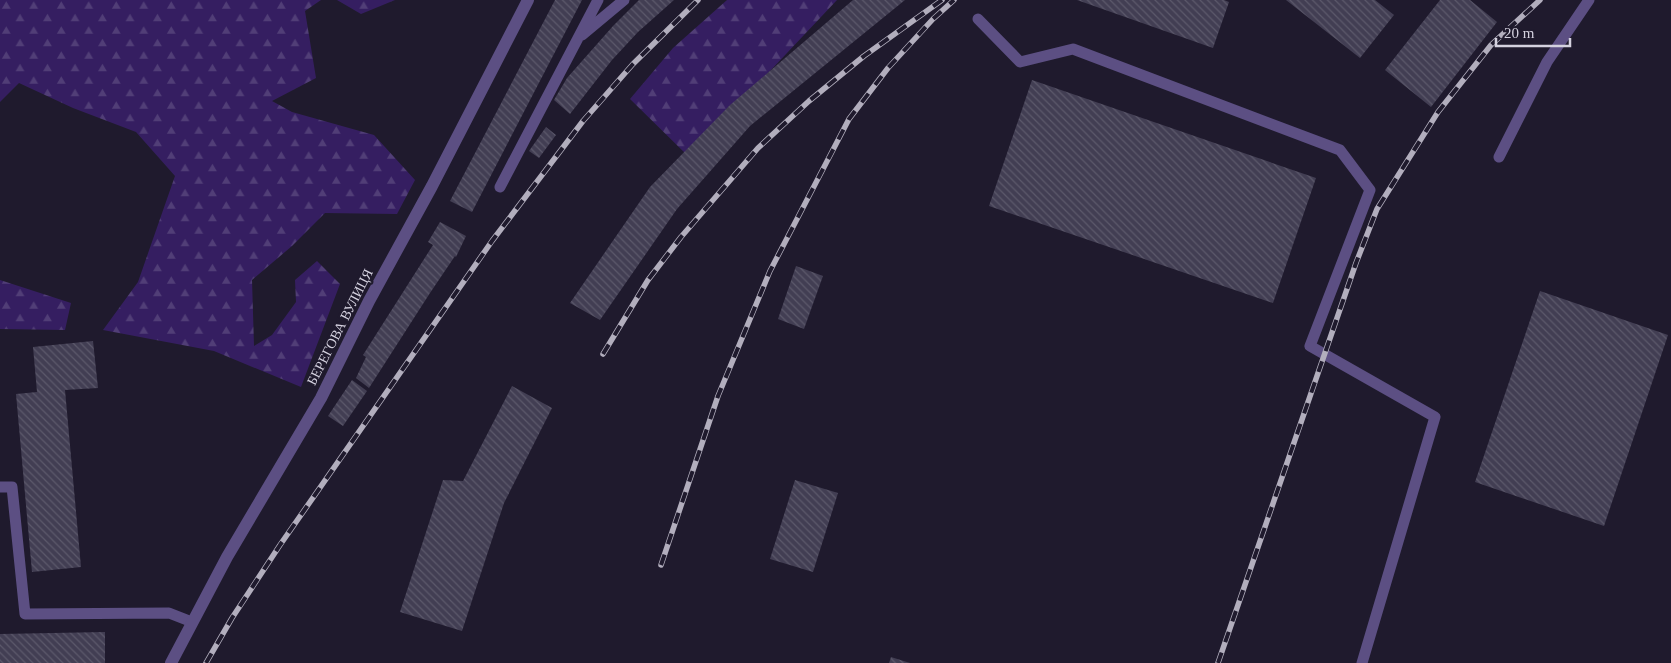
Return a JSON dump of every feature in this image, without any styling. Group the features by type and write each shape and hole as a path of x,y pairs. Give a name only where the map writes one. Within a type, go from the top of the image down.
{"street":[{"name":"БЕРЕГОВА ВУЛИЦЯ","path":"171,663 227,557 321,398 369,301 432,186 528,0"}],"lane":[{"path":"500,187 598,0"},
{"path":"576,39 624,0"},
{"path":"1499,157 1548,62 1589,0"},
{"path":"978,19 1020,62 1073,49 1340,150 1370,190 1310,346 1435,417 1362,663"},
{"path":"0,487 12,487 25,614 169,613 192,622"}],"green space":[{"path":"0,0 321,0 305,11 316,78 272,101 292,112 374,135 415,180 397,214 325,213 292,246 252,280 254,346 272,335 296,302 295,280 317,261 340,284 301,387 214,351 103,330 138,282 175,176 136,132 73,108 19,83 0,102"},
{"path":"337,0 395,0 361,14"},
{"path":"727,0 837,0 689,157 630,99 673,48"},
{"path":"0,280 71,303 65,330 0,329"}],"building":[{"path":"555,0 582,0 472,212 450,201"},
{"path":"639,0 674,0 638,32 612,60 570,114 554,100 567,78"},
{"path":"853,0 905,0 750,126 677,209 600,320 570,303 650,187 730,105"},
{"path":"1077,0 1224,0 1229,2 1213,48"},
{"path":"1286,0 1375,0 1394,15 1360,58"},
{"path":"1440,0 1470,0 1497,22 1431,107 1385,70"},
{"path":"1032,80 1316,178 1273,303 989,206"},
{"path":"546,127 556,135 539,158 529,151"},
{"path":"440,222 466,236 456,257 430,293 369,388 356,378 366,357 363,355 433,245 428,242"},
{"path":"796,266 823,276 804,329 778,319"},
{"path":"1540,291 1668,335 1604,526 1475,482"},
{"path":"93,341 98,388 65,390 81,567 32,572 16,394 37,392 33,347"},
{"path":"352,380 367,391 343,426 328,416"},
{"path":"512,386 552,408 504,503 462,631 400,612 443,480 463,481"},
{"path":"795,480 838,493 813,572 770,559"},
{"path":"105,632 105,663 0,663 0,634"},
{"path":"891,657 910,663 889,663"}],"railway":[{"path":"206,663 232,618 280,545 492,241 583,121 633,64 698,0"},
{"path":"603,354 648,280 681,237 758,148 809,101 864,56 942,0"},
{"path":"661,565 718,396 770,271 849,119 888,68 933,19 954,0"},
{"path":"1218,663 1356,263 1377,209 1438,112 1491,45 1540,0"}]}
